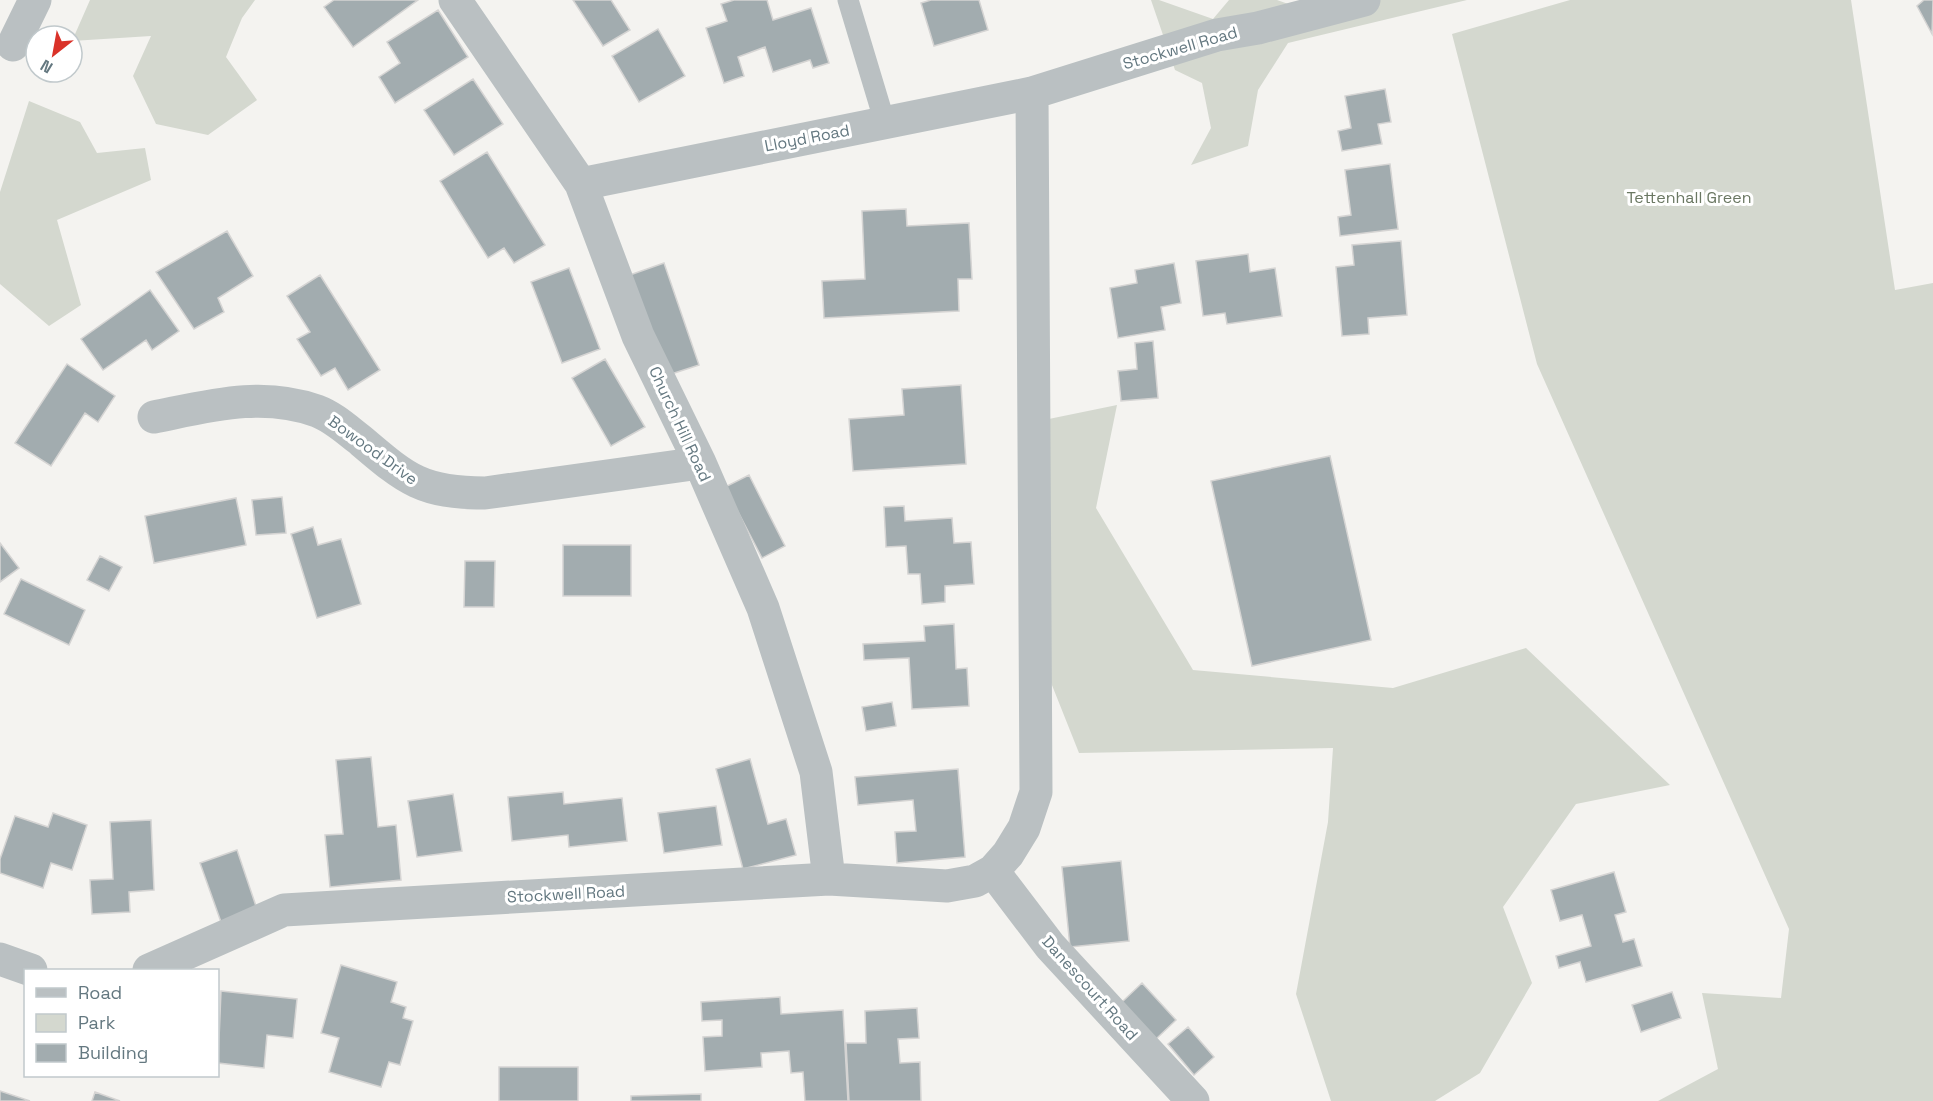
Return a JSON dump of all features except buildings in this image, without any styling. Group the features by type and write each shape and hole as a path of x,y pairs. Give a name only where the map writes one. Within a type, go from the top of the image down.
{"street":[{"path":"13,45 35,0"},
{"name":"Church Hill Road","path":"455,0 581,184 638,336 700,463 763,608 816,772 829,879"},
{"name":"Stockwell Road","path":"1032,93 1217,35 1258,28 1364,0"},
{"path":"993,871 1008,854 1024,828 1036,792 1032,93"},
{"name":"Lloyd Road","path":"581,184 1032,93"},
{"name":"Bowood Drive","path":"154,417 241,400 288,403 319,412 338,423 388,464 418,484 450,493 485,493 700,463"},
{"name":"Stockwell Road","path":"151,969 284,910 829,879 947,886 975,881 993,871"},
{"name":"Danescourt Road","path":"993,871 1050,946 1193,1101"},
{"path":"0,959 28,969"}],"lane":[{"path":"848,0 885,123"}],"green space":[{"path":"90,0 255,0 242,18 226,57 257,100 208,135 156,124 133,76 151,36 84,40 84,24 79,24"},
{"path":"1151,0 1159,0 1213,19 1229,0 1277,0 1294,6 1301,0 1467,0 1288,43 1258,90 1248,146 1191,165 1211,128 1202,83 1175,70"},
{"name":"Tettenhall Green","path":"1570,0 1851,0 1895,290 1933,283 1933,1101 1658,1101 1718,1069 1702,993 1781,998 1789,929 1537,364 1452,34"},
{"path":"29,101 80,122 97,153 145,148 151,180 57,220 81,305 49,326 0,284 0,192"},
{"path":"1117,405 1096,508 1193,670 1393,688 1526,648 1670,785 1576,804 1503,907 1532,983 1480,1073 1435,1101 1331,1101 1296,994 1328,822 1333,748 1079,753 1038,650 1039,421"}]}
